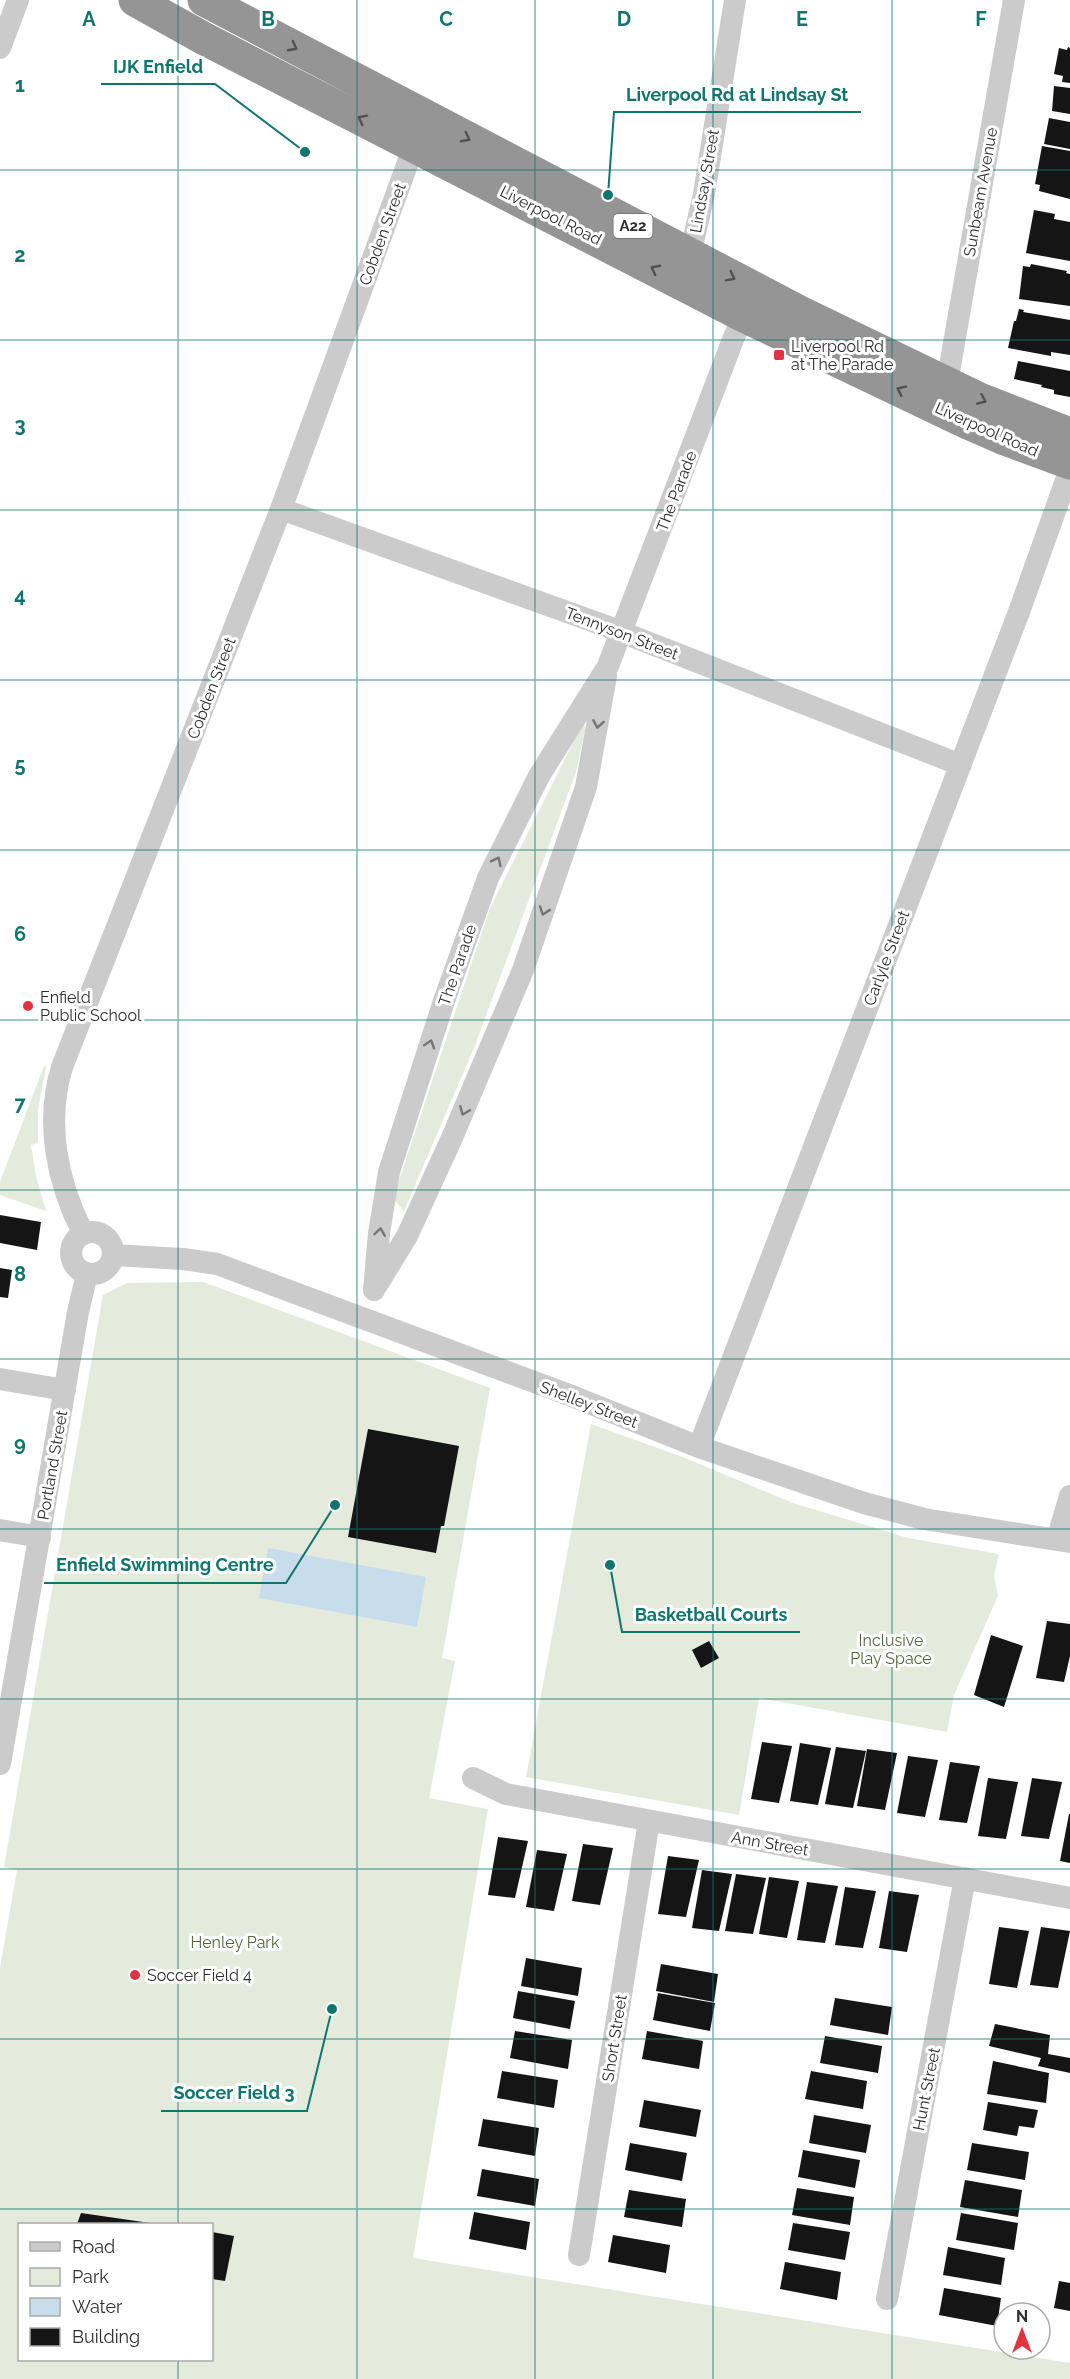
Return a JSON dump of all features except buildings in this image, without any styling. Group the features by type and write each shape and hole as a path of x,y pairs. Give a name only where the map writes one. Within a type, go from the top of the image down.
{"highway":[{"name":"Liverpool Road","path":"135,0 169,8 414,146 744,316 992,434 1070,463"},
{"name":"Liverpool Road","path":"204,0 800,312 1017,415 1070,434"}],"street":[{"path":"0,48 18,0"},
{"name":"Lindsay Street","path":"690,255 704,194 735,0"},
{"name":"Sunbeam Avenue","path":"947,383 1014,0"},
{"name":"Cobden Street","path":"83,1233 66,1190 54,1140 55,1090 62,1067 281,509 414,146"},
{"name":"The Parade","path":"374,1290 379,1233 389,1172 444,1001 488,878 539,776 608,666 744,316"},
{"name":"Carlyle Street","path":"699,1447 961,765 1070,469"},
{"name":"Tennyson Street","path":"281,509 622,633 961,765"},
{"name":"The Parade","path":"362,1318 374,1290 412,1225 451,1140 523,970 586,786 608,666"},
{"path":"94,1231 105,1236 111,1244 113,1255 110,1264 96,1274 87,1274 75,1267 70,1255 73,1242 83,1233 94,1231"},
{"name":"Shelley Street","path":"113,1255 183,1259 217,1264 564,1393 699,1447 864,1503 924,1519 1064,1541"},
{"name":"Portland Street","path":"0,1764 78,1312 87,1274"},
{"path":"0,1379 65,1390"},
{"path":"1064,1541 1070,1496"},
{"path":"0,1530 40,1537"},
{"name":"Ann Street","path":"473,1778 506,1794 1070,1898"},
{"name":"Short Street","path":"579,2255 649,1821"},
{"name":"Hunt Street","path":"887,2299 965,1878"}],"green space":[{"path":"584,721 585,730 576,772 474,1048 404,1211 393,1198 490,908"},
{"path":"44,1066 46,1067 38,1110 38,1143 31,1145 36,1176 46,1211 0,1195 0,1182"},
{"name":"Henley Park","path":"203,1282 490,1388 442,1658 455,1661 429,1798 488,1809 413,2258 992,2351 992,2361 1052,2360 1070,2363 1070,2379 0,2379 0,1968 17,1870 4,1867 103,1295 127,1283"},
{"name":"Inclusive Play Space","path":"591,1424 685,1458 793,1503 908,1538 999,1554 994,1575 998,1596 954,1695 947,1732 759,1698 739,1815 526,1777"}],"water":[{"path":"268,1548 426,1577 417,1627 259,1598"}],"place":[{"name":"IJK Enfield","path":"305,152"},
{"name":"Liverpool Rd at Lindsay St","path":"608,195"},
{"name":"Liverpool Rd at The Parade","path":"779,355"},
{"name":"Enfield Public School","path":"28,1006"},
{"name":"Enfield Swimming Centre","path":"335,1505"},
{"name":"Basketball Courts","path":"610,1565"},
{"name":"Soccer Field 4","path":"135,1975"},
{"name":"Soccer Field 3","path":"332,2009"}]}
